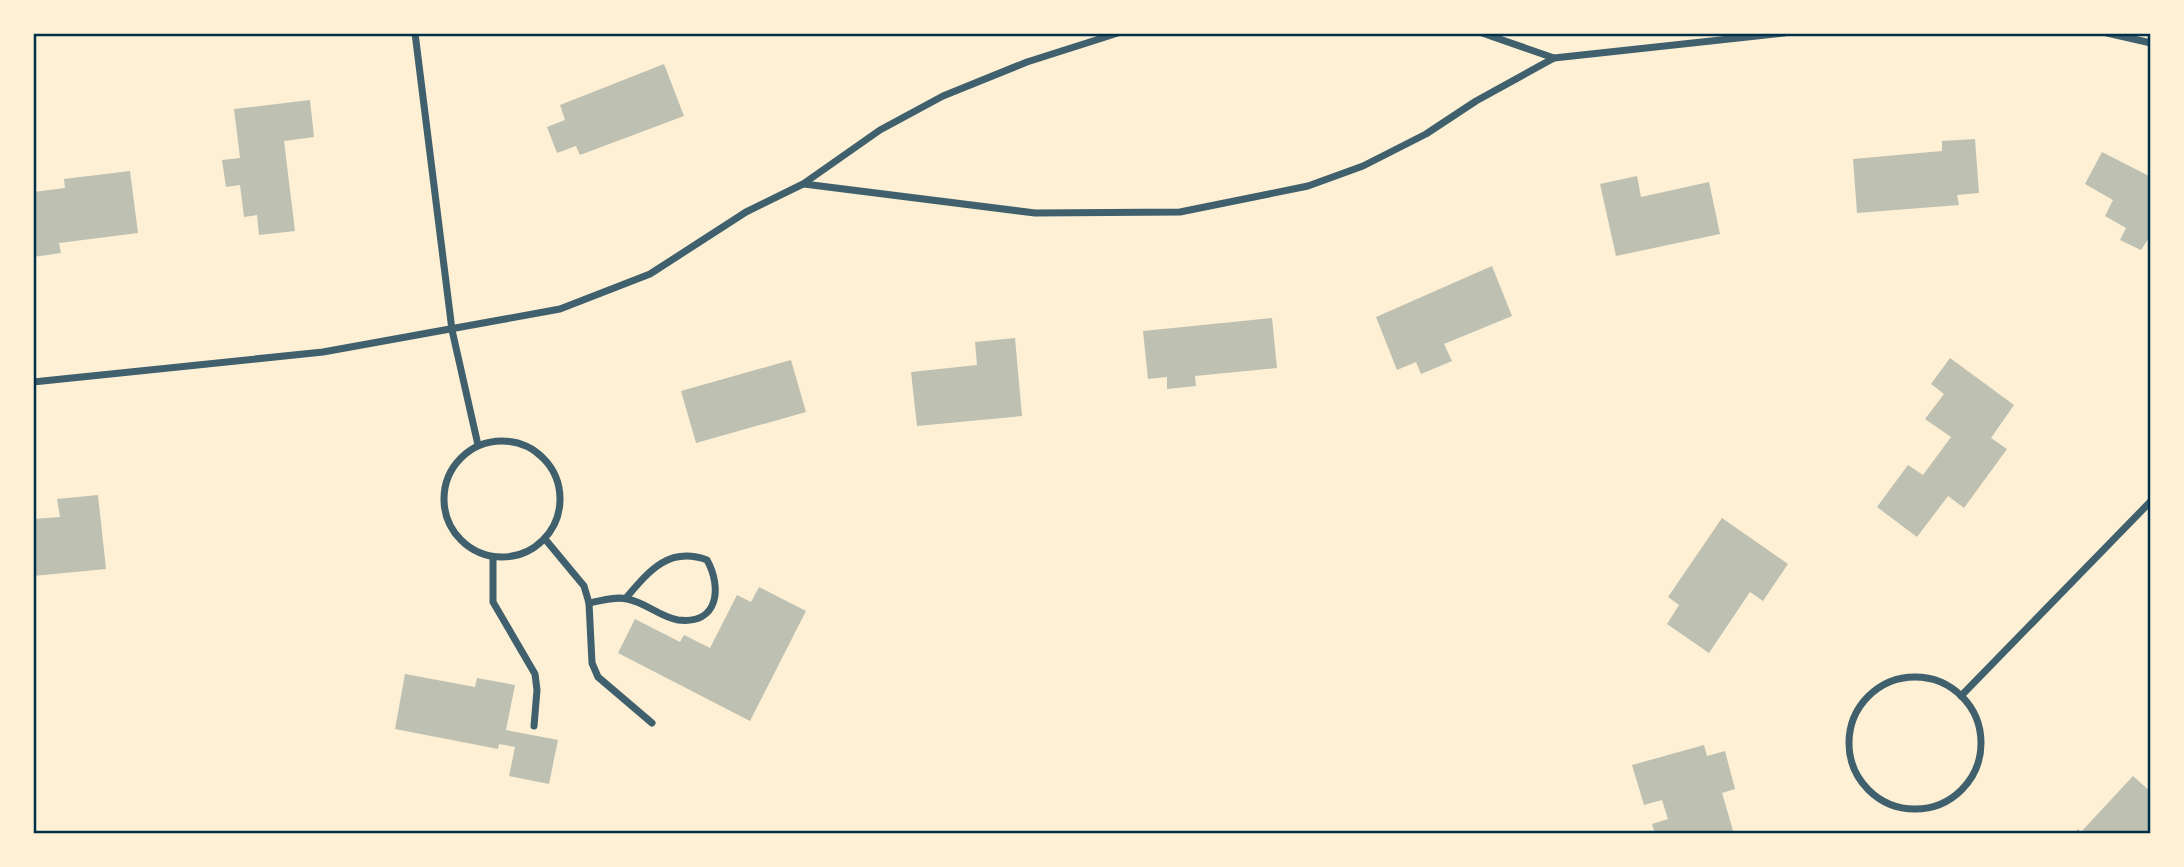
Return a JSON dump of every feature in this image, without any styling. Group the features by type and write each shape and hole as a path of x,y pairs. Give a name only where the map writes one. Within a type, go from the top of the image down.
{"street":[{"path":"415,33 452,330 478,445"},
{"path":"33,382 323,352 560,309 650,274 746,212 803,184 880,130 943,96 1027,62 1118,33"},
{"path":"1482,33 1554,58"},
{"path":"803,184 1035,213 1180,212 1308,186 1363,166 1426,134 1476,101 1554,58 1784,33"},
{"path":"2107,33 2151,43"},
{"path":"497,440 517,442 535,450 549,464 558,482 561,502 556,522 545,539 529,551 511,557 492,557 475,551 460,540 449,525 444,506 444,488 451,470 462,455 478,445 497,440"},
{"path":"1961,696 2151,501"},
{"path":"545,539 584,586 589,603 592,663 598,677 652,723"},
{"path":"589,603 626,598 678,620 695,617 709,611 718,595 716,576 707,560 693,555 675,556 657,564 626,598"},
{"path":"492,557 493,602 535,674 537,690 534,726"},
{"path":"1920,677 1943,683 1961,696 1973,713 1980,733 1980,754 1973,774 1961,791 1944,803 1924,809 1903,808 1884,802 1867,789 1854,770 1849,748 1851,725 1861,705 1877,689 1898,679 1920,677"}],"building":[{"path":"664,64 684,116 580,155 576,146 557,153 547,127 565,120 560,105"},
{"path":"310,100 314,137 284,141 295,231 259,235 257,215 244,217 240,185 226,187 222,160 240,158 234,109"},
{"path":"1975,139 1979,193 1957,195 1959,205 1857,213 1853,159 1942,151 1942,141"},
{"path":"2102,152 2151,177 2151,235 2141,250 2120,240 2126,228 2105,216 2113,200 2085,184"},
{"path":"130,171 138,233 59,243 61,253 33,257 33,192 65,188 64,179"},
{"path":"1637,176 1641,197 1709,182 1720,234 1616,256 1600,184"},
{"path":"1492,266 1512,316 1444,344 1452,361 1421,374 1416,362 1397,370 1376,317"},
{"path":"1272,318 1277,368 1195,376 1196,386 1167,389 1167,377 1148,379 1143,331"},
{"path":"1015,338 1022,416 917,426 911,372 977,365 975,342"},
{"path":"1950,358 2014,405 1991,438 2007,449 1964,508 1948,496 1917,537 1877,507 1908,465 1923,475 1951,437 1925,419 1944,394 1931,384"},
{"path":"791,360 806,412 696,443 681,391"},
{"path":"98,495 106,569 33,576 33,519 60,517 57,499"},
{"path":"1722,518 1788,564 1763,601 1750,592 1709,653 1667,624 1679,605 1668,597"},
{"path":"759,587 806,611 750,721 618,653 635,619 680,642 684,635 710,648 737,595 751,602"},
{"path":"405,674 475,687 477,678 515,685 506,730 558,740 549,784 509,776 515,747 499,744 498,749 395,729"},
{"path":"1704,745 1707,756 1725,751 1735,789 1722,793 1734,834 1655,834 1652,824 1668,819 1662,800 1644,805 1632,765"},
{"path":"2133,776 2151,792 2151,834 2074,834 2078,829 2081,832"}]}
